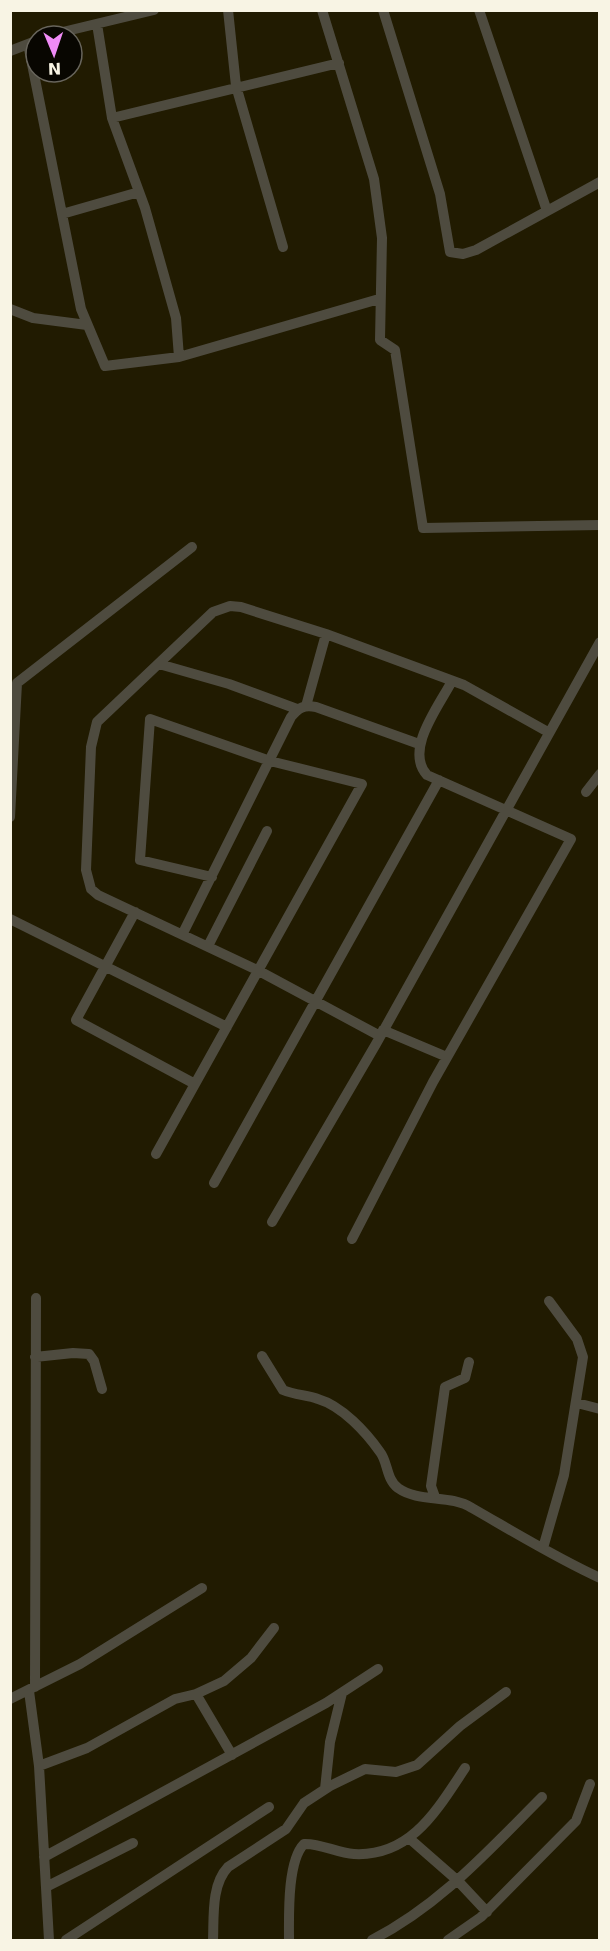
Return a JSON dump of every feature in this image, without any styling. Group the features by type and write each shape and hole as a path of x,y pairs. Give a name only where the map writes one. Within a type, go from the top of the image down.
{"street":[{"path":"84,27 154,10"},
{"path":"228,10 236,86 283,247"},
{"path":"322,10 374,178 382,238 379,299 380,340 395,350 423,528 600,525"},
{"path":"383,10 440,194 450,252 456,254 476,250 600,183"},
{"path":"479,10 547,211"},
{"path":"97,24 112,118 139,192 176,318 179,357"},
{"path":"10,51 24,45"},
{"path":"112,118 236,86 339,63"},
{"path":"39,84 81,309 105,366 179,357 379,299"},
{"path":"62,214 139,192"},
{"path":"10,309 33,318 87,325"},
{"path":"10,817 14,695 17,682 192,547"},
{"path":"447,1057 381,1033 315,1002 183,933 98,895 88,881 86,870 91,747 95,728 102,715 213,612 230,606 326,634 464,685 548,732"},
{"path":"183,933 291,717 301,707 326,634"},
{"path":"272,1222 381,1033 600,642"},
{"path":"159,664 301,707 327,711 419,744"},
{"path":"352,1239 447,1057 571,839 439,780 421,769 418,761 419,744 452,681"},
{"path":"156,1154 362,784 270,761 150,719 140,860 212,877"},
{"path":"586,792 600,774"},
{"path":"214,1183 439,780"},
{"path":"208,946 267,831"},
{"path":"135,912 76,1020 195,1084"},
{"path":"10,919 227,1027"},
{"path":"36,1299 32,1689 39,1766 49,1941"},
{"path":"543,1548 564,1475 583,1357 581,1348 568,1325 549,1302"},
{"path":"35,1357 73,1353 89,1354 94,1361 102,1389"},
{"path":"262,1356 283,1390 321,1399 366,1433 382,1455 390,1477 397,1487 419,1496 435,1497 473,1508 479,1514 600,1578"},
{"path":"435,1497 430,1486 444,1409 443,1393 445,1387 465,1378 468,1362"},
{"path":"577,1403 600,1409"},
{"path":"10,1699 80,1664 202,1588"},
{"path":"39,1766 87,1748 175,1699 196,1694 224,1681 251,1658 274,1628"},
{"path":"44,1857 232,1755 342,1693 378,1669"},
{"path":"213,1941 216,1891 223,1873 286,1829 304,1803 365,1768 396,1772 417,1765 460,1726 506,1692"},
{"path":"325,1789 330,1742 342,1693"},
{"path":"196,1694 232,1755"},
{"path":"289,1941 291,1891 299,1849 304,1844 340,1852 367,1854 398,1845 410,1839 430,1820 465,1768"},
{"path":"448,1941 487,1912 576,1821 590,1784"},
{"path":"372,1941 424,1910 458,1881 542,1797"},
{"path":"66,1941 269,1807"},
{"path":"410,1839 458,1881 487,1912"},
{"path":"46,1887 133,1843"}]}
